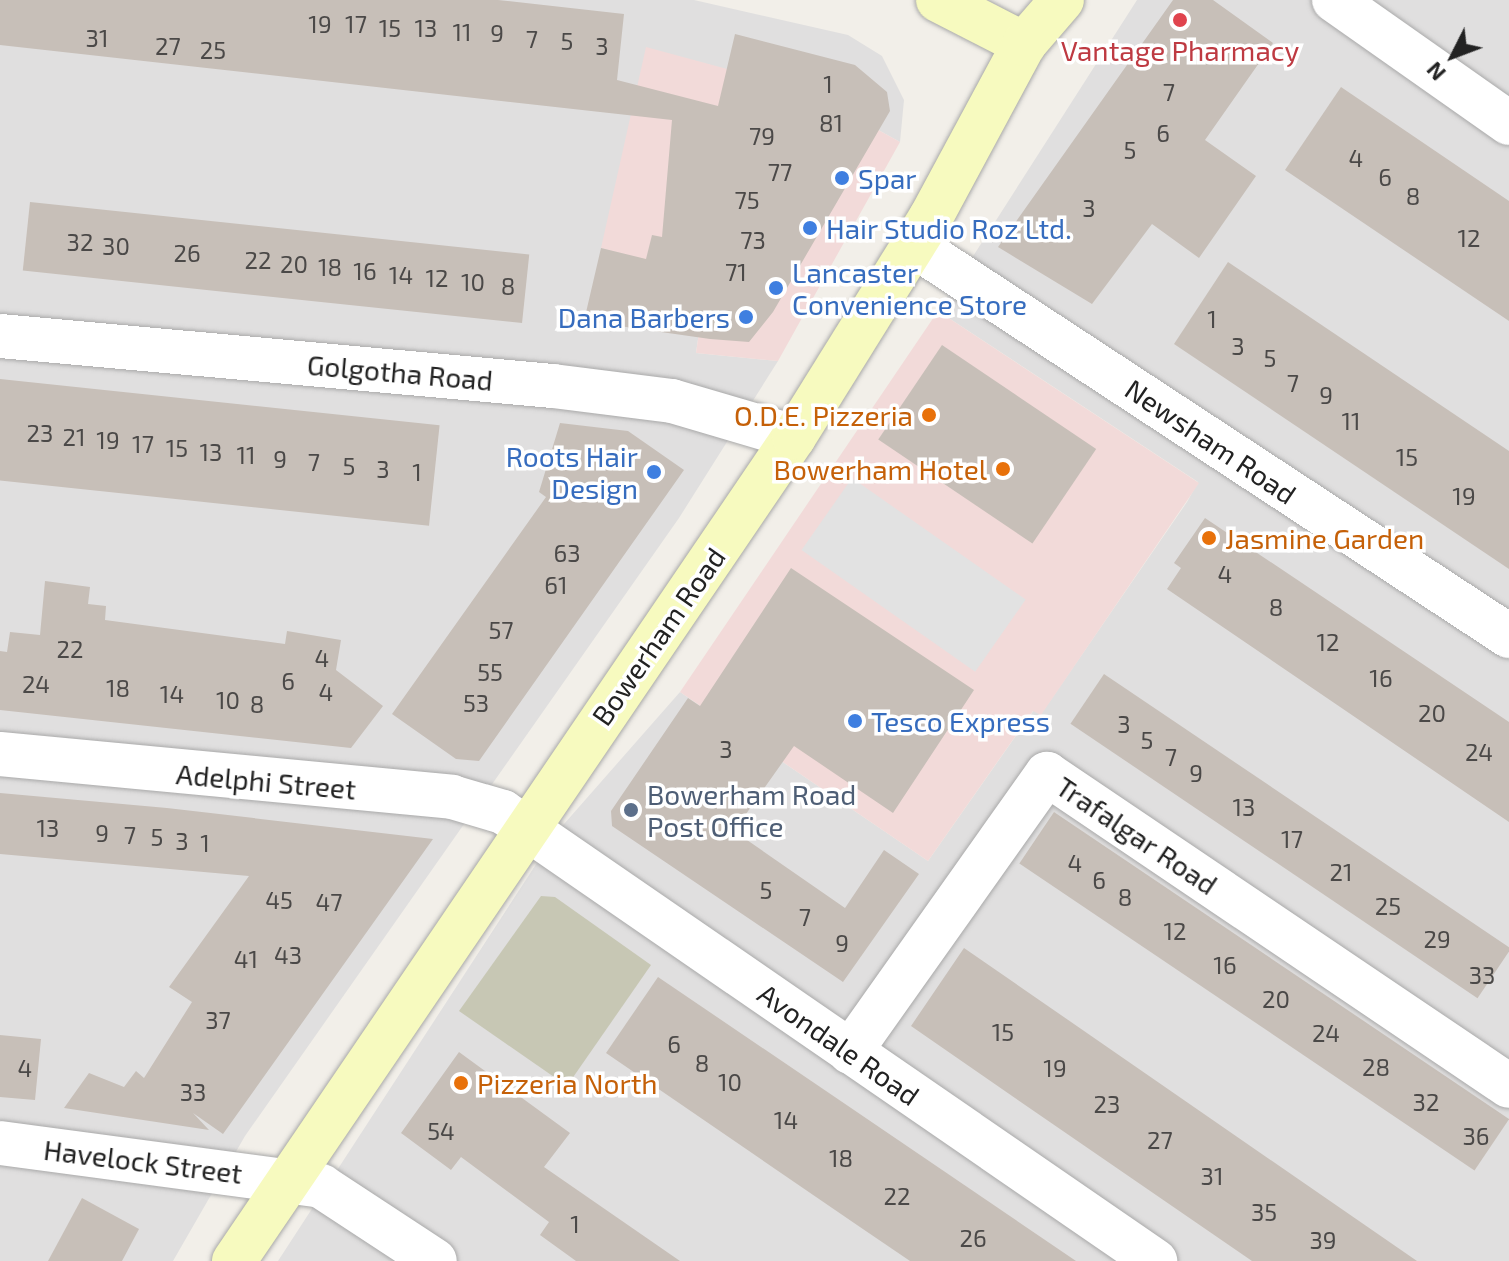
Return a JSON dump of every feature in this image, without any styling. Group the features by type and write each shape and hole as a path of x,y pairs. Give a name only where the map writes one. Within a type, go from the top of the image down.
{"street":[{"path":"938,0 1024,44"},
{"name":"Bowerham Road","path":"234,1261 524,828 794,437 913,245 1024,44 1062,0"},
{"path":"1334,0 1509,123"},
{"name":"Newsham Road","path":"913,245 1509,636"},
{"name":"Golgotha Road","path":"0,336 553,386 672,401 794,437"},
{"name":"Adelphi Street","path":"0,754 452,797 503,812 524,828"},
{"name":"Trafalgar Road","path":"850,1052 1047,774 1509,1086"},
{"name":"Avondale Road","path":"524,828 1155,1261"},
{"name":"Havelock Street","path":"0,1143 321,1186 435,1261"}],"shaded area":[{"path":"0,0 694,0 848,35 882,56 904,100 900,142 808,91 646,48 646,259 707,277 696,353 778,361 679,518 245,1136 173,1261 0,1261"},
{"path":"1137,0 1509,0 1509,1261 278,1261 557,832 680,692 928,861 1034,710 1041,714 1187,502 1198,482 938,311"},
{"path":"646,47 808,91 900,142 778,361 696,353 707,277 601,248"},
{"path":"938,311 1199,483 1041,715 1033,711 928,861 680,692"},
{"path":"852,478 1026,600 975,672 802,550"},
{"path":"541,896 555,897 651,965 567,1086 459,1011"}],"building":[{"path":"0,0 498,0 624,14 617,80 718,106 735,34 855,65 887,92 890,111 773,312 749,342 710,339 584,321 601,248 646,259 652,235 662,237 672,120 0,45"},
{"path":"1173,0 1213,0 1273,43 1205,140 1256,176 1199,258 1152,224 1092,304 998,247"},
{"path":"1341,87 1509,201 1509,321 1285,170"},
{"path":"30,202 529,254 522,323 23,271"},
{"path":"1228,262 1509,451 1509,569 1174,344"},
{"name":"Bowerham Hotel","path":"942,345 1096,449 1032,544 878,440"},
{"path":"0,379 440,425 429,526 0,481"},
{"path":"560,423 628,431 684,470 479,761 456,759 392,714 546,497 539,492"},
{"path":"1205,518 1509,722 1509,822 1167,589 1181,568 1174,563"},
{"path":"791,568 974,690 893,813 794,746 734,831 845,908 884,850 919,874 843,982 612,826 611,811 688,698 700,706"},
{"path":"45,581 90,587 88,604 106,606 105,620 285,644 287,631 341,640 336,670 383,706 351,748 0,710 0,651 7,652 10,632 40,635"},
{"path":"1104,674 1509,947 1478,998 1070,724"},
{"path":"0,793 167,808 433,839 223,1134 193,1113 209,1130 64,1108 89,1073 124,1087 136,1071 144,1078 192,1002 169,987 249,876 0,854"},
{"path":"1054,812 1509,1119 1474,1170 1019,863"},
{"path":"964,948 1417,1261 1252,1261 1015,1098 911,1026"},
{"path":"658,977 1076,1261 910,1261 857,1225 606,1053"},
{"path":"0,1035 41,1039 35,1100 0,1097"},
{"path":"459,1052 570,1133 544,1167 680,1261 576,1261 540,1235 549,1222 461,1157 451,1170 401,1133"},
{"path":"82,1198 139,1229 122,1261 48,1261"}],"place":[{"name":"Vantage Pharmacy","path":"1180,20"},
{"name":"Spar","path":"842,178"},
{"name":"Hair Studio Roz Ltd.","path":"810,228"},
{"name":"Lancaster Convenience Store","path":"776,288"},
{"name":"Dana Barbers","path":"746,317"},
{"name":"O.D.E. Pizzeria","path":"929,415"},
{"name":"Bowerham Hotel","path":"1003,469"},
{"name":"Roots Hair Design","path":"654,472"},
{"name":"Jasmine Garden","path":"1209,538"},
{"name":"Tesco Express","path":"855,721"},
{"name":"Bowerham Road Post Office","path":"631,810"},
{"name":"Pizzeria North","path":"461,1083"}]}
